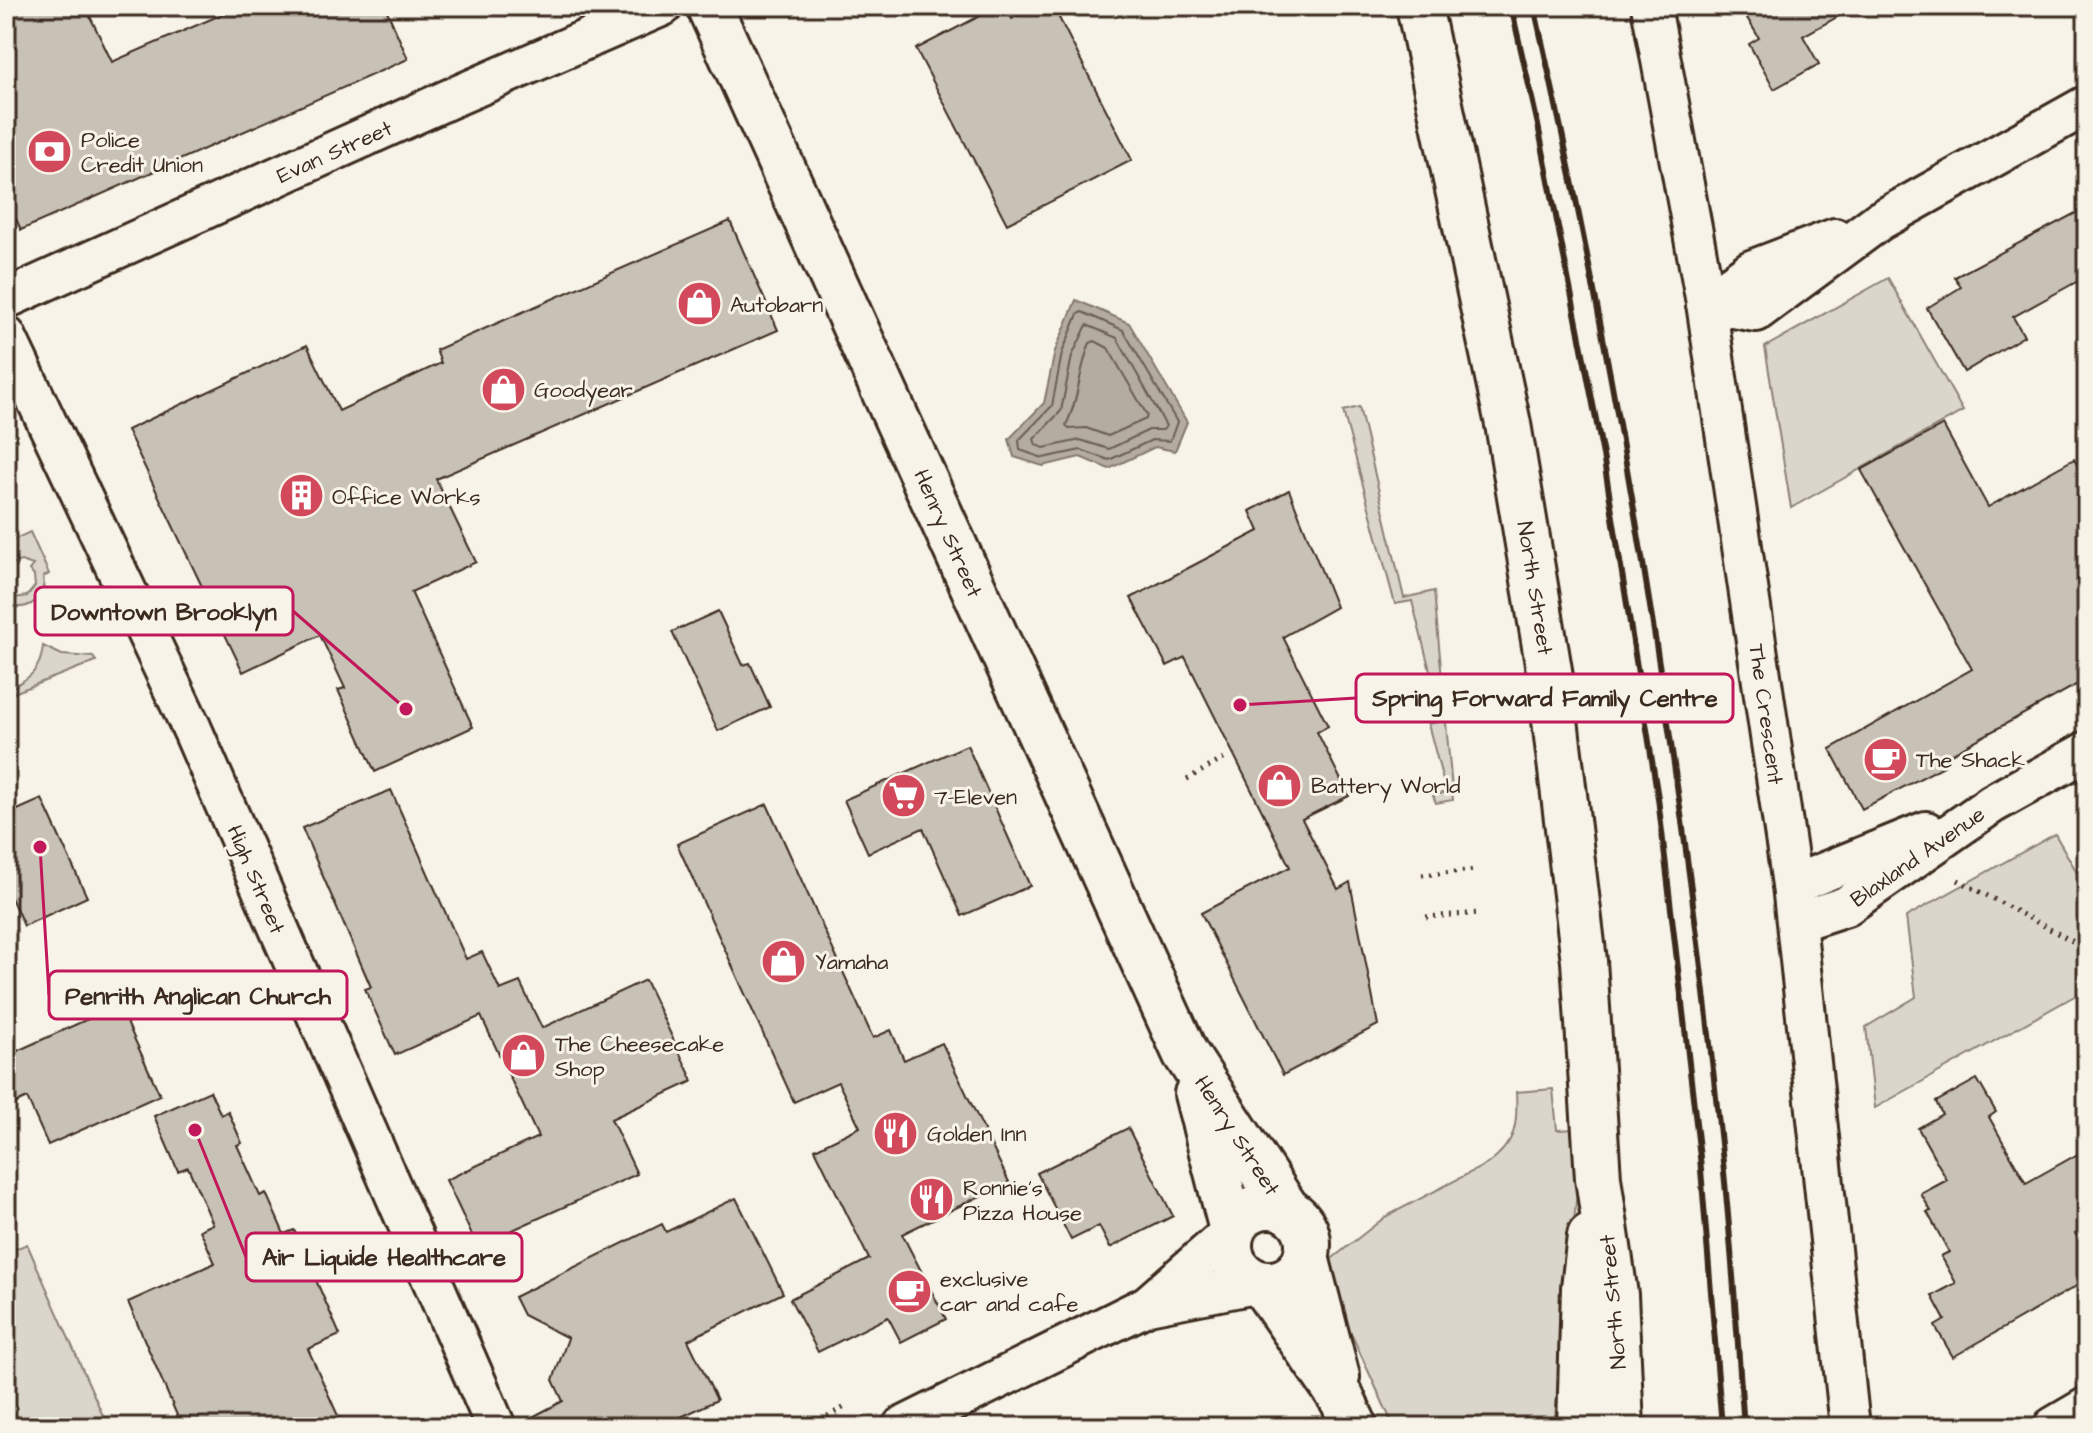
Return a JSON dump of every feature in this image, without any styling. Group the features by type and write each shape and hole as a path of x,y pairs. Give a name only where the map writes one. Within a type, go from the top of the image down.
{"main road":[{"name":"Henry Street","path":"709,6 1189,1060 1287,1210"},
{"name":"North Street","path":"1419,6 1508,424 1549,670 1584,961 1598,1178 1615,1295 1621,1427"},
{"name":"Henry Street","path":"1189,1060 1232,1231"},
{"name":"North Street","path":"1580,1427 1584,1288 1598,1178"},
{"path":"1266,1205 1287,1210 1304,1226 1308,1245 1306,1257 1294,1275 1274,1284 1261,1283 1248,1278 1231,1258 1232,1231 1245,1213 1255,1207 1266,1205"},
{"path":"1306,1257 1348,1413"},
{"path":"1261,1283 1348,1413"}],"street":[{"name":"Evan Street","path":"6,299 663,6"},
{"name":"The Crescent","path":"1651,6 1706,303 1792,885 1850,1427"},
{"path":"1706,303 1751,270 1879,221 2087,105"},
{"name":"High Street","path":"6,336 198,742 496,1427"},
{"name":"Blaxland Avenue","path":"1797,922 1846,906 1992,804 2087,751"},
{"name":"Blaxland Avenue","path":"1792,885 1992,804"},
{"path":"902,1427 1148,1305 1232,1231"},
{"path":"1148,1305 1261,1283"},
{"path":"2053,1427 2087,1407"}],"path":[{"path":"1187,779 1227,757"},
{"path":"1422,875 1476,870"},
{"path":"1958,880 2087,949"},
{"path":"1426,917 1480,913"},
{"path":"806,1427 847,1406"}],"shaded area":[{"path":"1888,278 1963,411 1791,508 1765,347"},
{"path":"1359,407 1404,598 1434,591 1453,800 1436,803 1433,796 1446,792 1428,724 1443,721 1412,601 1395,604 1343,411"},
{"path":"30,532 49,574 43,577 42,591 36,601 24,606 10,606 14,598 27,596 35,586 34,576 29,570 33,565 21,561 9,565 6,543"},
{"path":"43,646 62,655 93,657 96,661 6,696 6,690 27,678 36,668"},
{"path":"2055,834 2087,890 2087,989 1875,1108 1866,1027 1916,997 1906,917"},
{"path":"1553,1089 1557,1130 1576,1129 1577,1191 1554,1427 1394,1427 1326,1279 1329,1261 1385,1217 1497,1156 1513,1132 1516,1092"},
{"path":"27,1244 108,1427 6,1427 6,1253"}],"water":[{"path":"1076,300 1129,323 1187,422 1175,451 1155,447 1109,469 1080,457 1043,466 1014,457 1009,439 1044,403 1055,351"}],"building":[{"path":"6,6 85,6 112,62 241,6 385,6 408,59 21,230 6,197"},
{"path":"999,6 1006,6 1012,19 1037,6 1053,6 1132,160 1007,224 916,49"},
{"path":"1740,6 1857,6 1803,36 1819,64 1774,89 1749,44 1759,38"},
{"path":"2087,207 2087,276 2013,317 2024,336 1964,372 1927,308 1961,287 1955,277"},
{"path":"730,221 778,330 436,479 476,562 411,592 473,727 375,772 338,690 345,688 320,635 243,672 127,430 307,345 339,411 441,363 436,350"},
{"path":"1943,425 1988,507 2074,459 2087,482 2087,679 1940,760 1944,766 1862,809 1830,749 1972,669 1861,470"},
{"path":"1289,490 1336,607 1283,637 1328,726 1317,732 1349,796 1302,819 1338,889 1350,882 1378,1025 1283,1075 1201,913 1290,867 1185,657 1167,666 1131,598 1259,531 1250,511"},
{"path":"718,611 743,665 750,663 770,707 718,731 672,632"},
{"path":"967,745 1030,886 962,916 923,828 868,853 844,800"},
{"path":"391,790 466,959 482,952 500,990 520,982 542,1028 645,980 693,1081 611,1119 637,1174 477,1246 446,1180 538,1137 481,1016 395,1055 365,989 371,987 302,828"},
{"path":"42,799 87,897 24,926 6,887 6,815"},
{"path":"767,804 873,1038 891,1030 904,1060 942,1043 1009,1182 902,1234 946,1319 901,1342 888,1317 818,1352 790,1299 869,1259 815,1149 860,1127 838,1082 794,1102 677,844"},
{"path":"119,1005 160,1095 48,1145 27,1098 6,1108 6,1056"},
{"path":"1977,1079 1996,1112 1989,1117 2026,1183 2087,1149 2087,1226 2075,1233 2087,1255 2087,1280 1953,1357 1935,1326 1945,1320 1932,1296 1956,1283 1941,1256 1949,1252 1927,1212 1931,1211 1921,1194 1947,1180 1918,1128 1942,1114 1936,1102"},
{"path":"210,1091 221,1115 228,1111 242,1143 237,1145 260,1196 266,1193 284,1234 294,1230 340,1335 308,1349 343,1427 182,1427 128,1302 215,1263 200,1230 213,1224 188,1167 178,1171 154,1116"},
{"path":"1128,1128 1173,1216 1110,1248 1099,1226 1071,1240 1037,1173"},
{"path":"736,1198 783,1293 688,1340 717,1400 660,1427 518,1427 563,1401 553,1380 568,1338 523,1315 514,1297 662,1224 666,1232"}],"railway":[{"path":"1511,6 1538,125 1603,455 1658,798 1700,1157 1722,1427"},
{"path":"1534,6 1621,434 1668,721 1722,1153 1744,1427"}],"place":[{"name":"Police Credit Union","path":"50,152"},
{"name":"Autobarn","path":"699,304"},
{"name":"Goodyear","path":"503,389"},
{"name":"Office Works","path":"301,496"},
{"name":"Spring Forward Family Centre","path":"1240,705"},
{"name":"Downtown Brooklyn","path":"406,709"},
{"name":"The Shack","path":"1885,759"},
{"name":"Battery World","path":"1280,785"},
{"name":"7-Eleven","path":"903,796"},
{"name":"Penrith Anglican Church","path":"40,847"},
{"name":"Yamaha","path":"784,961"},
{"name":"The Cheesecake Shop","path":"524,1056"},
{"name":"Air Liquide Healthcare","path":"195,1130"},
{"name":"Golden Inn","path":"896,1133"},
{"name":"Ronnie's Pizza House","path":"932,1200"},
{"name":"exclusive car and cafe","path":"909,1291"}]}
